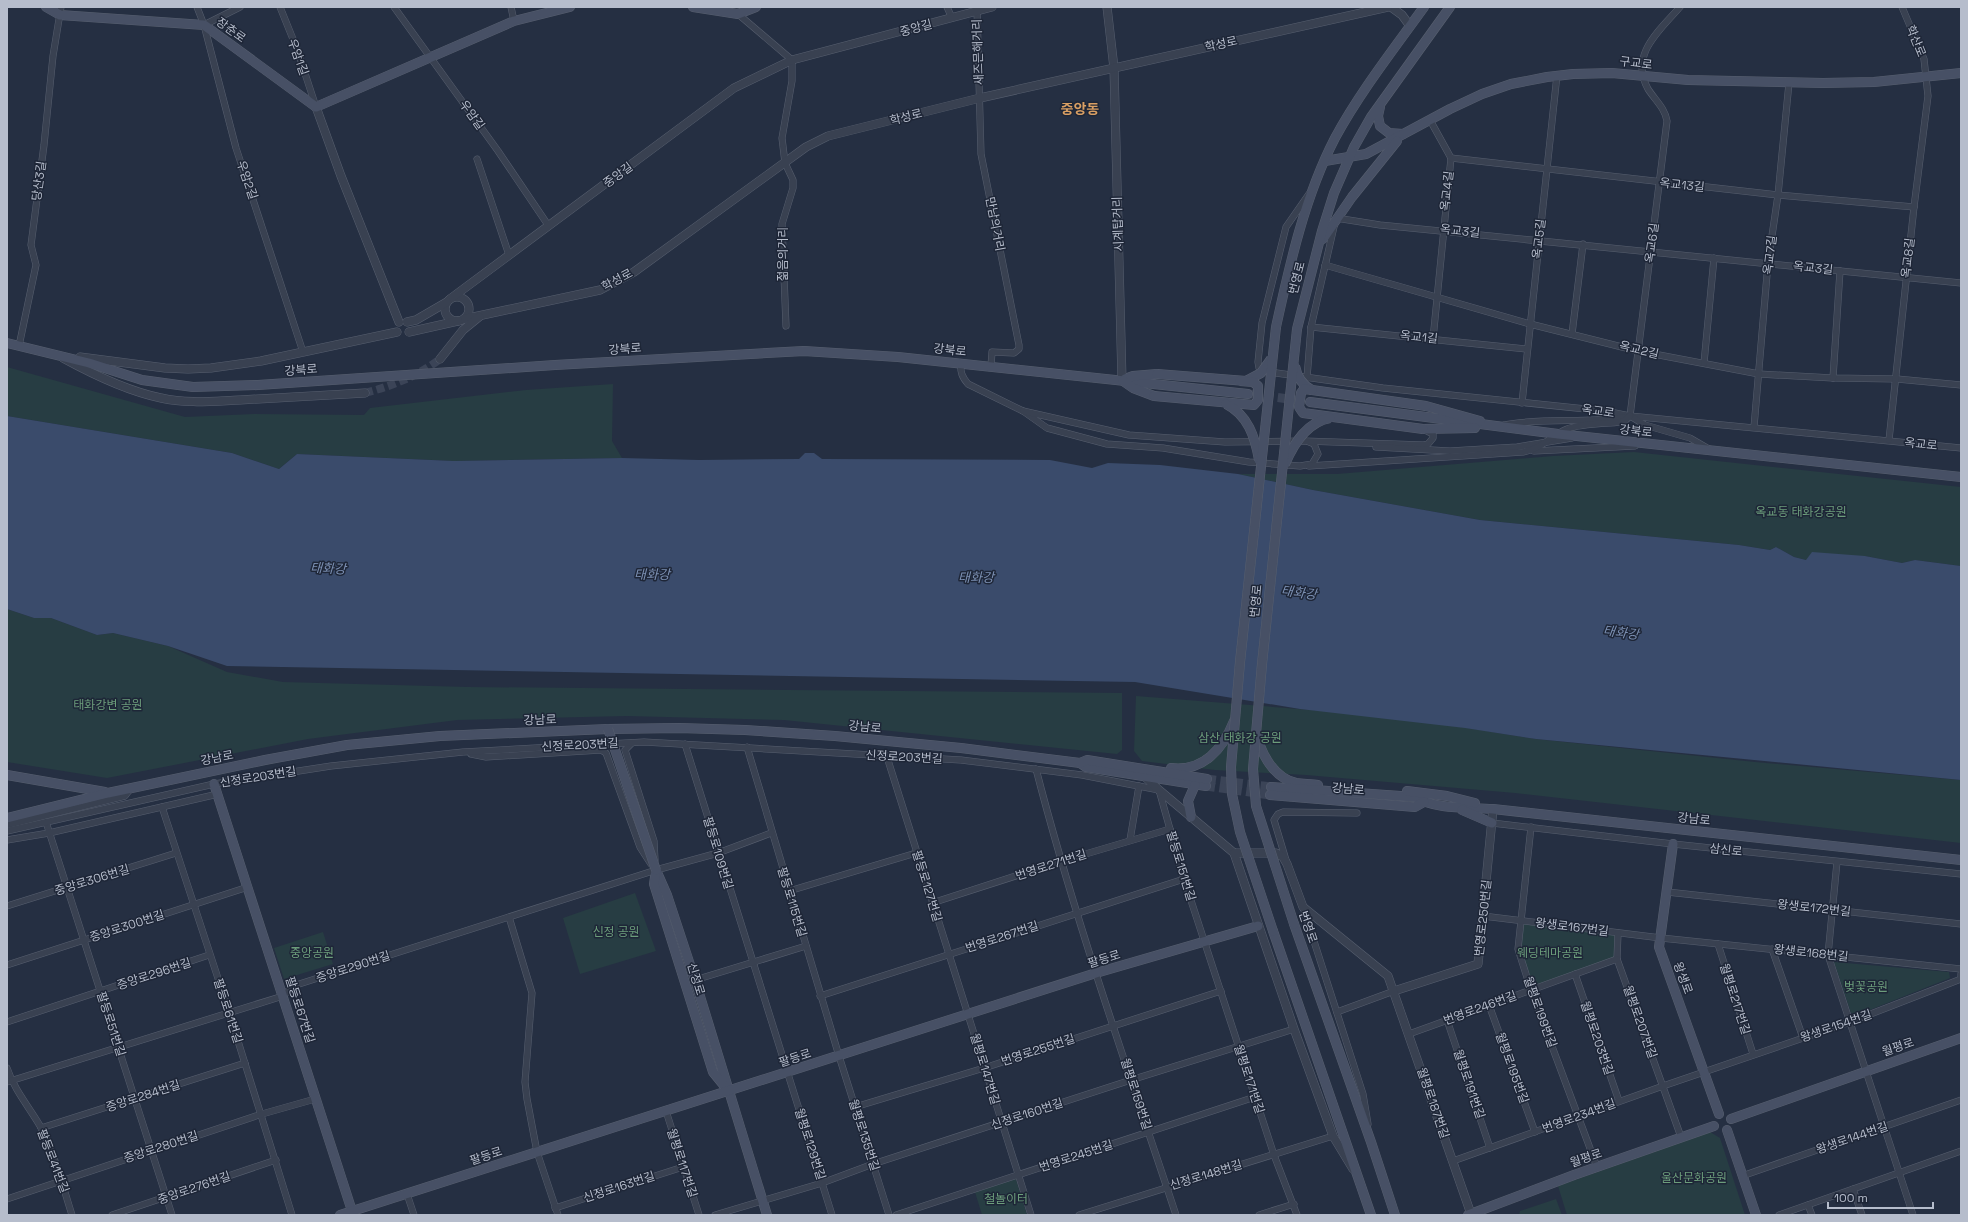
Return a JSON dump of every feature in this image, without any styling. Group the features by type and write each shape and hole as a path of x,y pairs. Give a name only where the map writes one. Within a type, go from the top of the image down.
{"main road":[{"name":"장춘로","path":"46,7 61,11 204,25 316,107"},
{"path":"316,107 430,56 514,21 570,7"},
{"path":"694,7 709,8 738,14 756,7"},
{"name":"번영로","path":"1371,1215 1248,857 1235,809 1231,780 1234,721 1272,358 1276,327 1292,259 1314,187 1325,160 1355,106 1424,7"},
{"name":"번영로","path":"1394,1215 1371,1142 1294,924 1261,825 1255,800 1253,769 1256,724 1297,329 1317,249 1334,194 1349,157 1361,133 1450,7"},
{"name":"구교로","path":"1325,160 1372,152 1466,101 1494,89 1533,79 1557,75 1600,72 1688,80 1852,83 1961,73"},
{"path":"1383,100 1378,116 1380,126 1389,133 1404,134"},
{"path":"1317,249 1336,218 1404,134"},
{"name":"강북로","path":"7,343 55,354 142,380 193,387 258,385 519,367 796,351 864,354 961,363 1248,394"},
{"path":"1240,381 1256,377 1265,369 1272,358"},
{"path":"1294,360 1299,379 1303,384 1312,390"},
{"path":"1157,374 1253,382 1258,386 1256,403 1251,405 1154,396 1133,388 1122,380 1133,376 1157,374"},
{"path":"1304,389 1426,406 1460,414 1493,427 1458,430 1423,428 1301,412 1299,407 1301,392 1304,389"},
{"path":"1221,402 1238,412 1247,424 1256,449 1260,470"},
{"name":"강북로","path":"1310,402 1493,427 1961,477"},
{"path":"1282,472 1292,451 1304,433 1322,420 1336,417"},
{"path":"1133,767 1146,764 1177,769 1190,768 1204,763 1214,753 1225,738 1234,721"},
{"path":"1256,724 1259,743 1269,763 1284,778 1296,783 1419,792 1453,798 1493,808"},
{"name":"강남로","path":"7,818 108,793 196,774 347,745 440,736 608,729 679,728 798,733 961,748 1080,763 1086,767 1145,778 1195,785 1207,783 1133,767 1087,760 1080,763"},
{"name":"신정로","path":"608,729 656,870 667,895 695,980 767,1215"},
{"path":"7,775 108,793"},
{"name":"팔등로67번길","path":"214,784 352,1213"},
{"path":"1191,817 1188,801 1195,785"},
{"name":"강남로","path":"1271,791 1415,807 1424,802 1493,808 1961,860"},
{"path":"1445,805 1465,810 1492,823"},
{"name":"왕생로","path":"1672,844 1659,947 1719,1114"},
{"name":"신정로","path":"656,870 654,884 704,1046 713,1072 728,1091"},
{"path":"664,916 661,904 663,897 666,899 673,913"},
{"name":"팔등로","path":"340,1215 352,1213 407,1194 1096,974 1258,926"},
{"name":"월평로","path":"1731,1119 1961,1038"},
{"path":"704,1046 710,1059 716,1063 717,1058 715,1043"},
{"path":"1719,1114 1725,1114 1731,1119 1731,1126 1727,1130 1720,1132 1714,1126 1714,1120 1719,1114"},
{"name":"월평로","path":"1470,1214 1714,1126"},
{"path":"1727,1130 1756,1215"}],"street":[{"name":"우암2길","path":"197,7 204,25 236,148 303,352"},
{"path":"204,25 240,7"},
{"name":"우암1길","path":"280,7 297,49 316,107"},
{"name":"우암길","path":"394,7 498,151 548,225"},
{"path":"511,7 514,21"},
{"path":"947,7 952,18"},
{"name":"중앙길","path":"403,322 416,320 449,301 548,225 734,88 792,60 952,18 977,9 992,7"},
{"name":"시계탑거리","path":"1107,7 1114,68 1122,380"},
{"path":"1390,7 1402,15 1410,26"},
{"name":"학성로","path":"409,332 465,316 487,314 571,298 605,288 640,267 806,147 828,136 980,98 1390,7"},
{"path":"1642,76 1641,59 1648,45 1680,7"},
{"name":"학산로","path":"1902,7 1924,59 1927,76"},
{"name":"새즈믄해거리","path":"977,9 980,98"},
{"name":"당산3길","path":"19,346 36,265 31,246 61,11"},
{"path":"738,14 792,60 792,81 782,138 785,162"},
{"name":"옥교5길","path":"1522,403 1557,75"},
{"name":"옥교6길","path":"1630,416 1667,120 1666,114 1642,76"},
{"name":"옥교8길","path":"1889,440 1897,379 1914,207 1928,96 1927,76"},
{"name":"옥교7길","path":"1754,427 1768,263 1778,195 1789,83"},
{"name":"만남의거리","path":"980,98 981,154 1020,345 1019,349 1014,353 992,352 990,366"},
{"path":"55,354 188,369 261,361 397,332 402,335 409,332 410,326 403,322 316,107"},
{"name":"옥교4길","path":"1430,120 1451,158 1433,339"},
{"name":"옥교13길","path":"1451,158 1778,195 1914,207"},
{"path":"477,160 509,255"},
{"name":"젊음의거리","path":"785,162 794,180 794,188 782,224 786,326"},
{"name":"옥교로","path":"1314,187 1296,209 1286,227 1262,323 1258,362 1259,368 1262,371 1308,378 1522,403 1604,410 1630,416 1961,448"},
{"path":"1308,378 1311,327 1336,218"},
{"name":"옥교3길","path":"1336,218 1380,225 1444,230 1961,283"},
{"path":"1572,334 1583,244"},
{"path":"1704,363 1714,258"},
{"name":"옥교2길","path":"1325,265 1530,324 1638,351 1759,374 1833,378 1897,379 1961,385"},
{"name":"옥교3길","path":"1833,378 1840,271"},
{"path":"463,330 465,316 464,300 457,297 449,301 446,306 446,314 452,320 465,316"},
{"path":"440,359 463,330 477,318 487,314"},
{"path":"397,332 396,326 403,322"},
{"name":"옥교1길","path":"1311,327 1527,349"},
{"path":"55,354 110,381 162,398 195,402 365,393"},
{"path":"961,363 960,372 968,384 1022,410 1047,428 1107,444 1163,448 1249,462 1300,466 1523,452 1661,446"},
{"path":"1022,410 1129,435 1225,442 1304,441 1424,446 1433,438 1429,431 1423,428"},
{"path":"1523,452 1533,450 1558,434 1573,427 1621,422 1630,416"},
{"path":"1493,427 1525,422 1593,420 1630,416 1645,425 1690,438 1712,451"},
{"path":"1304,441 1438,451 1517,446 1574,438 1595,438"},
{"path":"1300,466 1312,464 1318,454 1314,444 1304,441"},
{"path":"633,743 625,750 654,841 656,870"},
{"name":"신정로203번길","path":"7,831 214,784 331,766 463,752 633,743 747,747 961,760 1036,769 1158,790"},
{"name":"팔등로109번길","path":"685,744 787,1073"},
{"name":"팔등로115번길","path":"747,747 771,833 838,1056"},
{"path":"463,752 486,757 601,750 606,753 640,847 656,870"},
{"name":"팔등로127번길","path":"887,756 967,1015"},
{"path":"1133,767 1158,790 1234,853 1294,1029 1333,1136 1358,1179"},
{"name":"월평로159번길","path":"1036,769 1096,974 1176,1215"},
{"path":"1130,840 1139,786"},
{"path":"7,825 125,796 131,788"},
{"name":"팔등로151번길","path":"1158,790 1184,879 1205,941"},
{"path":"7,840 49,833 218,794"},
{"name":"팔등로61번길","path":"162,807 192,905 262,1114 292,1215"},
{"name":"번영로250번길","path":"1337,1012 1478,964 1493,808"},
{"path":"1357,813 1282,812 1278,814 1274,820 1287,864 1303,907 1363,1094 1371,1142"},
{"name":"팔등로51번길","path":"46,822 172,1215"},
{"name":"삼신로","path":"1492,823 1837,862 1961,874"},
{"name":"월평로199번길","path":"1531,827 1518,949 1531,990 1598,1167"},
{"name":"번영로271번길","path":"932,903 1062,861 1170,829"},
{"name":"중앙로290번길","path":"9,1081 282,996 293,986 656,870 718,853 771,833"},
{"name":"중앙로306번길","path":"7,906 176,853"},
{"path":"789,891 916,853"},
{"path":"1234,853 1276,853 1283,857 1287,864"},
{"path":"1837,862 1828,955 1864,1071 1913,1215"},
{"name":"번영로267번길","path":"820,996 1184,879"},
{"name":"중앙로300번길","path":"7,965 248,887"},
{"name":"왕생로172번길","path":"1666,892 1961,924"},
{"path":"1303,907 1388,976 1394,992"},
{"name":"왕생로167번길","path":"1483,916 1661,938"},
{"path":"508,917 532,993 525,1082 527,1100 538,1152 558,1215"},
{"path":"1617,959 1618,933"},
{"name":"왕생로168번길","path":"1661,938 1961,968"},
{"name":"월평로171번길","path":"1205,941 1274,1155 1297,1215"},
{"name":"월평로217번길","path":"1718,944 1753,1054"},
{"path":"752,962 806,946"},
{"path":"1772,949 1803,1038"},
{"name":"중앙로296번길","path":"7,1022 209,956"},
{"name":"번영로246번길","path":"1409,1034 1617,959"},
{"name":"월평로207번길","path":"1617,959 1681,1137"},
{"name":"신정로","path":"695,980 752,962"},
{"name":"월평로203번길","path":"1575,974 1619,1101"},
{"name":"왕생로154번길","path":"1704,1071 1850,1022 1960,979 1961,974"},
{"name":"번영로255번길","path":"855,1107 984,1068 1221,991"},
{"name":"월평로187번길","path":"1394,992 1470,1214"},
{"name":"월평로195번길","path":"1489,1005 1535,1132"},
{"name":"월평로147번길","path":"967,1015 1031,1215"},
{"name":"월평로191번길","path":"1447,1020 1490,1148"},
{"name":"신정로160번길","path":"715,1215 822,1183 873,1164 1001,1122 1294,1029"},
{"name":"월평로135번길","path":"838,1056 890,1215"},
{"name":"중앙로284번길","path":"41,1128 245,1062"},
{"name":"팔등로41번길","path":"7,1068 9,1081 41,1128 50,1146 72,1215"},
{"name":"번영로234번길","path":"1453,1161 1704,1071"},
{"name":"월평로129번길","path":"787,1073 832,1215"},
{"name":"번영로245번길","path":"896,1215 1255,1097"},
{"name":"중앙로280번길","path":"7,1198 262,1114 316,1099"},
{"name":"왕생로144번길","path":"1742,1176 1961,1100"},
{"name":"월평로117번길","path":"666,1111 699,1215"},
{"name":"신정로148번길","path":"1079,1215 1333,1136"},
{"path":"1779,1215 1961,1151"},
{"name":"중앙로276번길","path":"112,1215 276,1160"},
{"name":"신정로163번길","path":"555,1208 683,1167"},
{"path":"1853,1188 1862,1215"},
{"path":"407,1194 414,1215"},
{"path":"1259,1215 1294,1204"},
{"path":"1808,1205 1812,1215"}],"green space":[{"path":"7,367 185,417 254,414 364,415 370,408 526,390 613,384 612,441 622,458 454,461 297,454 279,469 232,453 7,416"},
{"name":"옥교동 태화강공원","path":"1634,452 1961,487 1961,566 1915,560 1902,563 1865,556 1806,560 1794,557 1776,547 1770,550 1739,545 1480,520 1313,490 1238,474 1337,474 1553,456"},
{"name":"태화강변 공원","path":"7,609 34,618 51,618 97,635 113,633 168,646 227,672 283,682 468,687 1122,693 1122,750 1117,754 784,720 627,716 457,720 308,739 107,778 7,762"},
{"name":"삼산 태화강 공원","path":"1136,696 1400,717 1536,739 1755,762 1961,780 1961,843 1515,793 1306,775 1215,770 1142,761 1134,751"},
{"name":"신정 공원","path":"635,893 656,951 580,974 563,918"},
{"name":"웨딩테마공원","path":"1521,921 1618,933 1617,959 1531,990 1518,949"},
{"name":"중앙공원","path":"323,932 333,964 284,979 274,948"},
{"name":"벚꽃공원","path":"1834,962 1949,972 1950,978 1857,1015 1851,1013"},
{"name":"울산문화공원","path":"1710,1132 1720,1138 1745,1215 1567,1215 1558,1186"},
{"name":"철놀이터","path":"1016,1179 1027,1215 982,1215 975,1192"},
{"path":"1556,1199 1562,1215 1519,1215 1520,1211"}],"water":[{"name":"태화강","path":"7,416 232,453 279,469 297,454 454,461 622,458 699,460 799,459 805,453 814,453 822,459 1050,460 1092,468 1108,463 1160,465 1238,474 1313,490 1480,520 1739,545 1770,550 1776,547 1794,557 1806,560 1812,552 1865,556 1902,563 1915,560 1961,566 1961,780 1536,739 1465,728 1300,709 1135,682 227,666 168,646 113,633 97,635 51,618 34,618 7,609"}],"tunnel":[{"path":"365,393 404,380 440,359"},
{"path":"1251,394 1296,400"},
{"path":"1207,779 1271,787"},
{"path":"1206,786 1270,795"}],"district":[{"name":"중앙동","path":"1080,109"}]}
